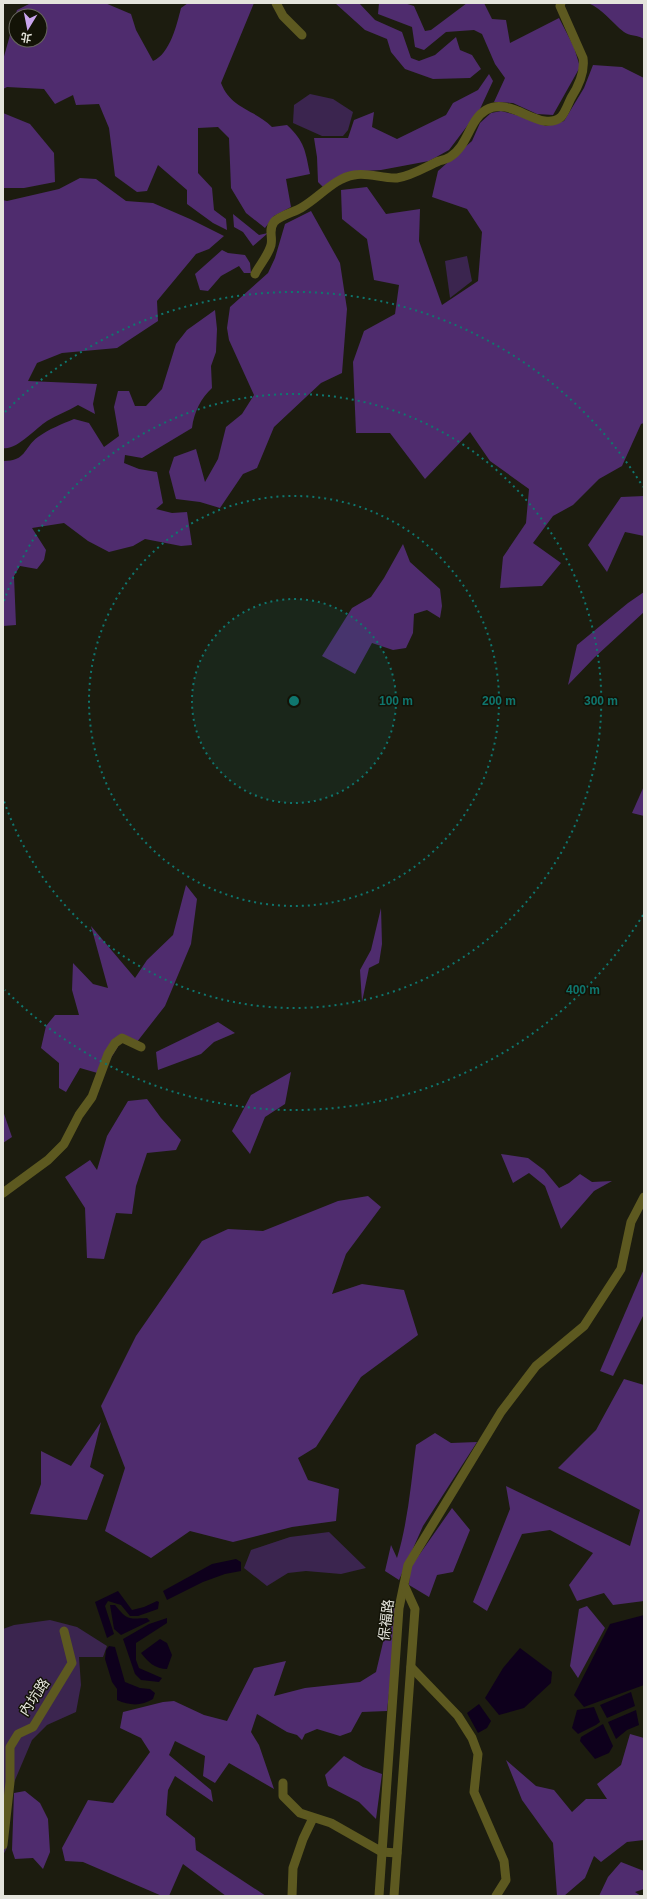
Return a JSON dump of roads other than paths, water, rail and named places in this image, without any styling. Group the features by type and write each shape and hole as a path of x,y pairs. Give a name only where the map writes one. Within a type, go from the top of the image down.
{"street":[{"path":"276,3 283,16 302,35"},
{"path":"255,274 260,263 268,255 272,244 270,230 275,221 305,206 345,177 356,174 397,178 423,170 450,158 463,146 474,124 486,110 491,108 505,106 542,121 554,120 561,116 574,95 584,66 580,50 560,6 561,3"},
{"path":"3,1193 48,1160 64,1144 79,1115 92,1097 108,1054 115,1043 122,1038 141,1047"},
{"path":"405,1587 405,1573 408,1565 501,1412 536,1366 584,1326 621,1269 631,1222 644,1197"},
{"name":"保福路","path":"394,1896 415,1609 405,1587"},
{"name":"保福路","path":"379,1896 399,1608 405,1587"},
{"name":"內坑路","path":"3,1845 10,1782 10,1747 18,1734 33,1727 72,1663 64,1631"},
{"path":"411,1667 458,1716 472,1738 478,1754 474,1792 504,1861 506,1880 496,1896"},
{"path":"283,1783 283,1796 290,1805 300,1813 331,1823 382,1852 398,1853"},
{"path":"292,1896 293,1868 303,1838 313,1818"}]}
